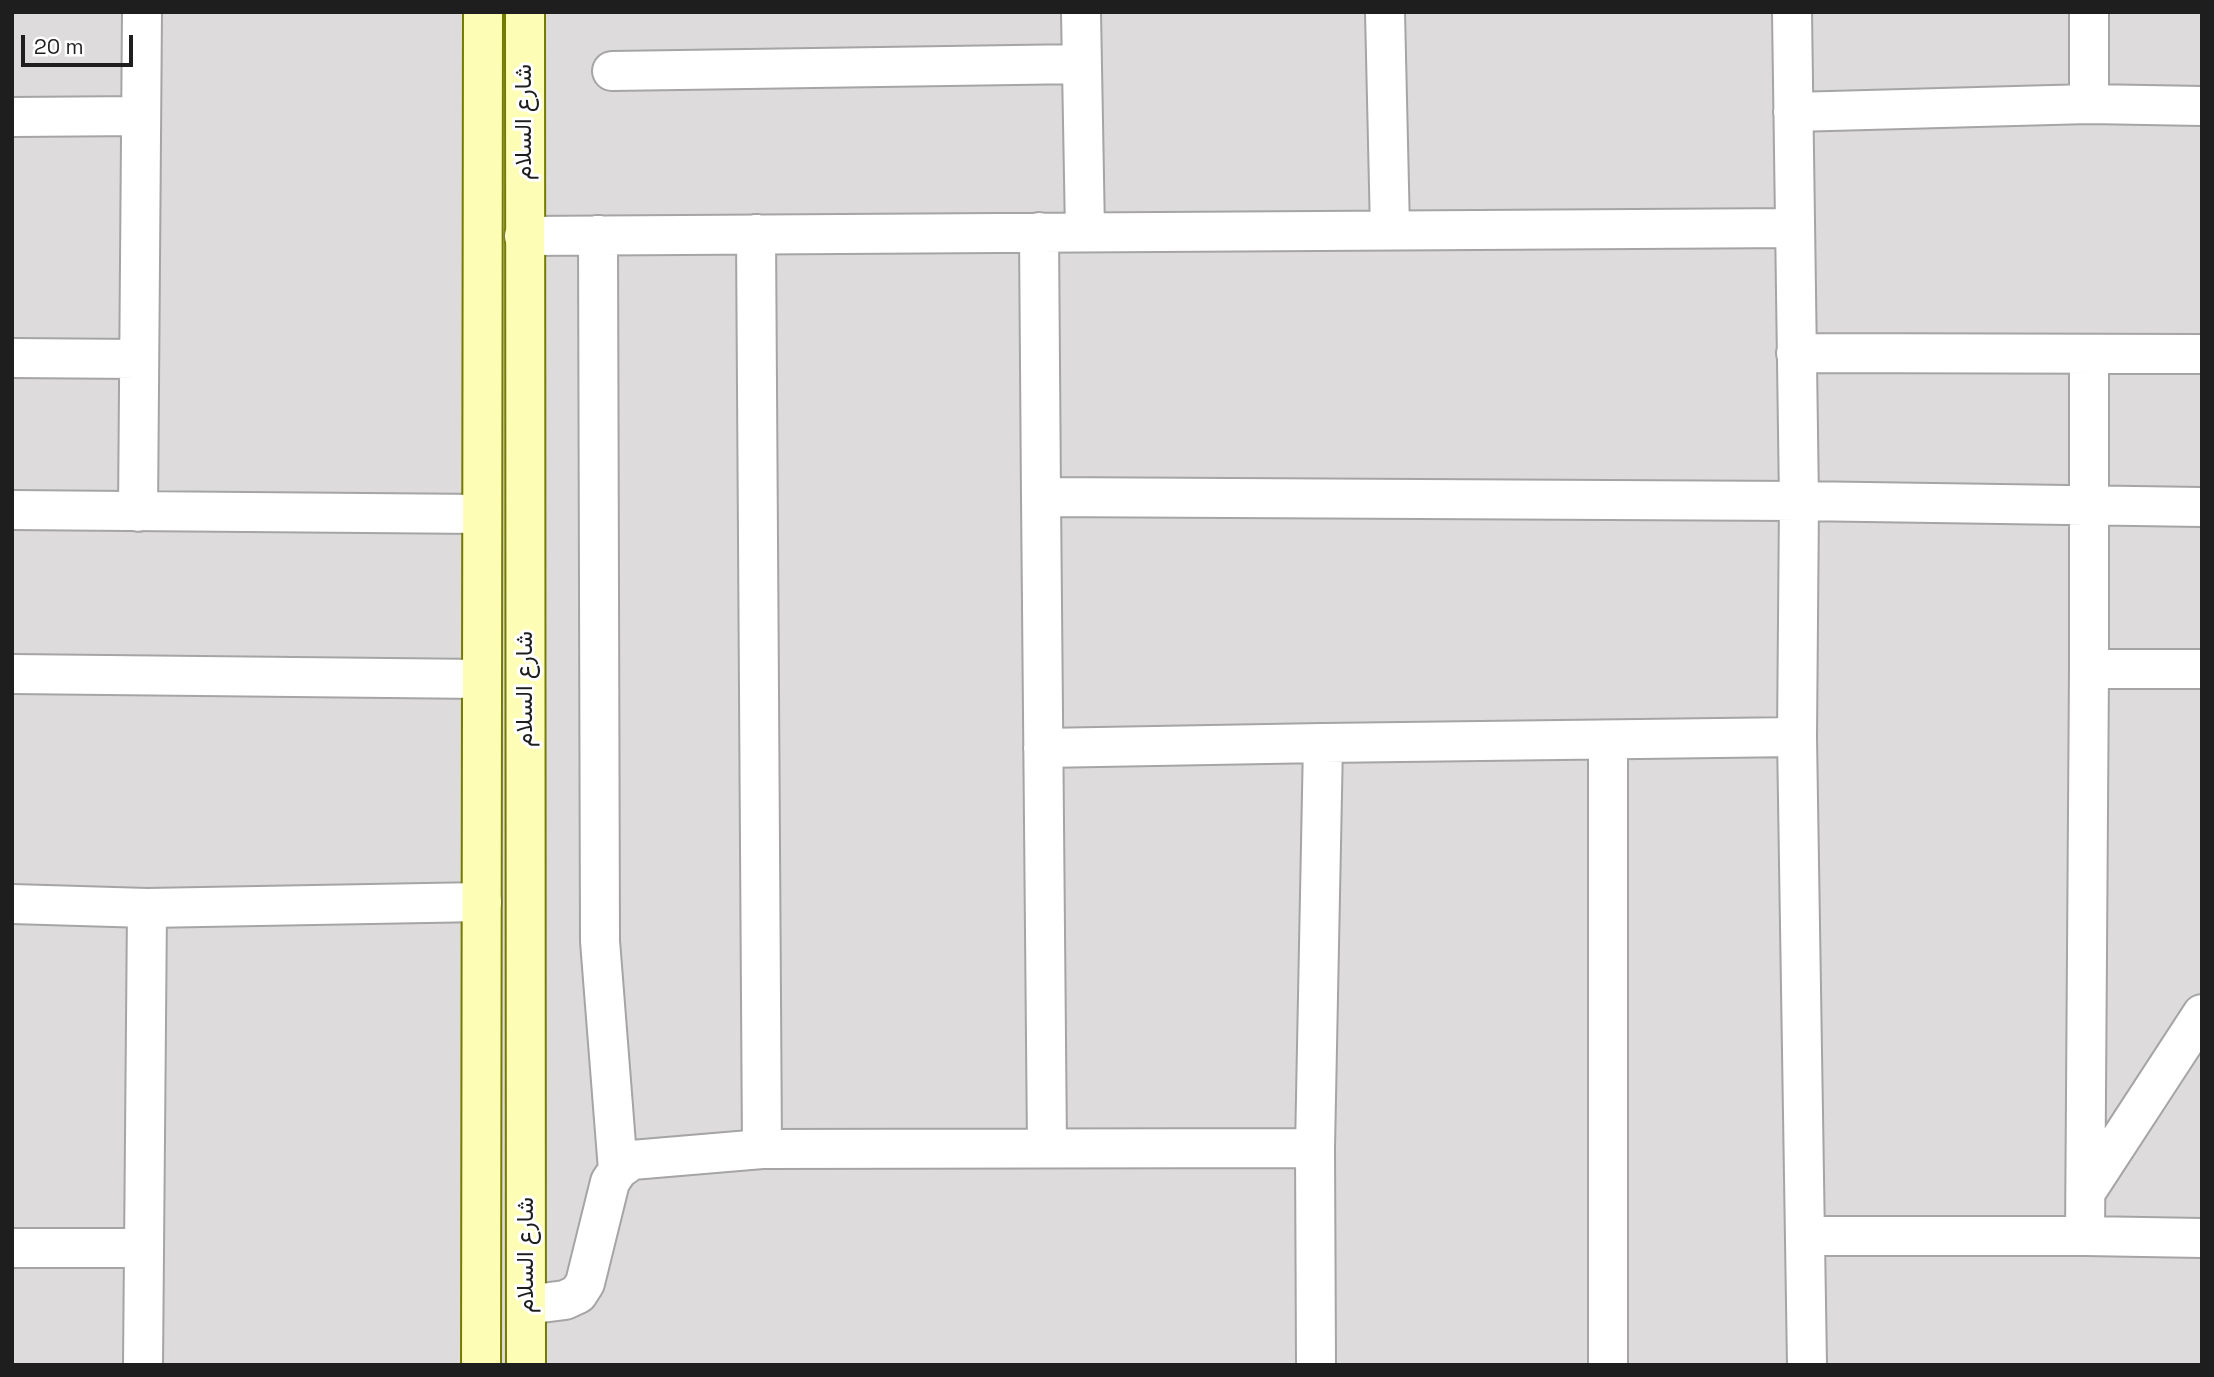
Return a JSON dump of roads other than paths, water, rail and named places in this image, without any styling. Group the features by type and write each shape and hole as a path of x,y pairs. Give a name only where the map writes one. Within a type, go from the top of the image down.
{"main road":[{"name":"شارع السلام","path":"481,1365 483,12"},
{"name":"شارع السلام","path":"524,12 526,1365"}],"street":[{"path":"138,512 142,12"},
{"path":"1081,12 1085,232"},
{"path":"1385,12 1390,230"},
{"path":"1792,12 1799,501 1797,737 1807,1365"},
{"path":"2089,12 2089,104"},
{"path":"612,71 1082,64"},
{"path":"1793,112 2089,104 2202,106"},
{"path":"12,117 141,116"},
{"path":"524,236 1794,228"},
{"path":"1039,232 1047,1148"},
{"path":"756,234 762,1149"},
{"path":"598,235 600,942 618,1170"},
{"path":"1796,353 2202,354"},
{"path":"2085,1236 2089,354"},
{"path":"12,358 138,359"},
{"path":"1041,497 1799,501 2202,507"},
{"path":"12,510 482,514"},
{"path":"2089,669 2202,669"},
{"path":"12,674 482,679"},
{"path":"1043,748 1797,737"},
{"path":"1608,740 1608,1365"},
{"path":"1316,1365 1315,1148 1323,743"},
{"path":"12,904 147,908 482,902"},
{"path":"143,1365 147,908"},
{"path":"2086,1192 2202,1014"},
{"path":"526,1305 565,1300 578,1294 585,1283 610,1182 618,1170 632,1160 762,1149 1315,1148"},
{"path":"1807,1236 2202,1238"},
{"path":"12,1248 142,1248"}]}
